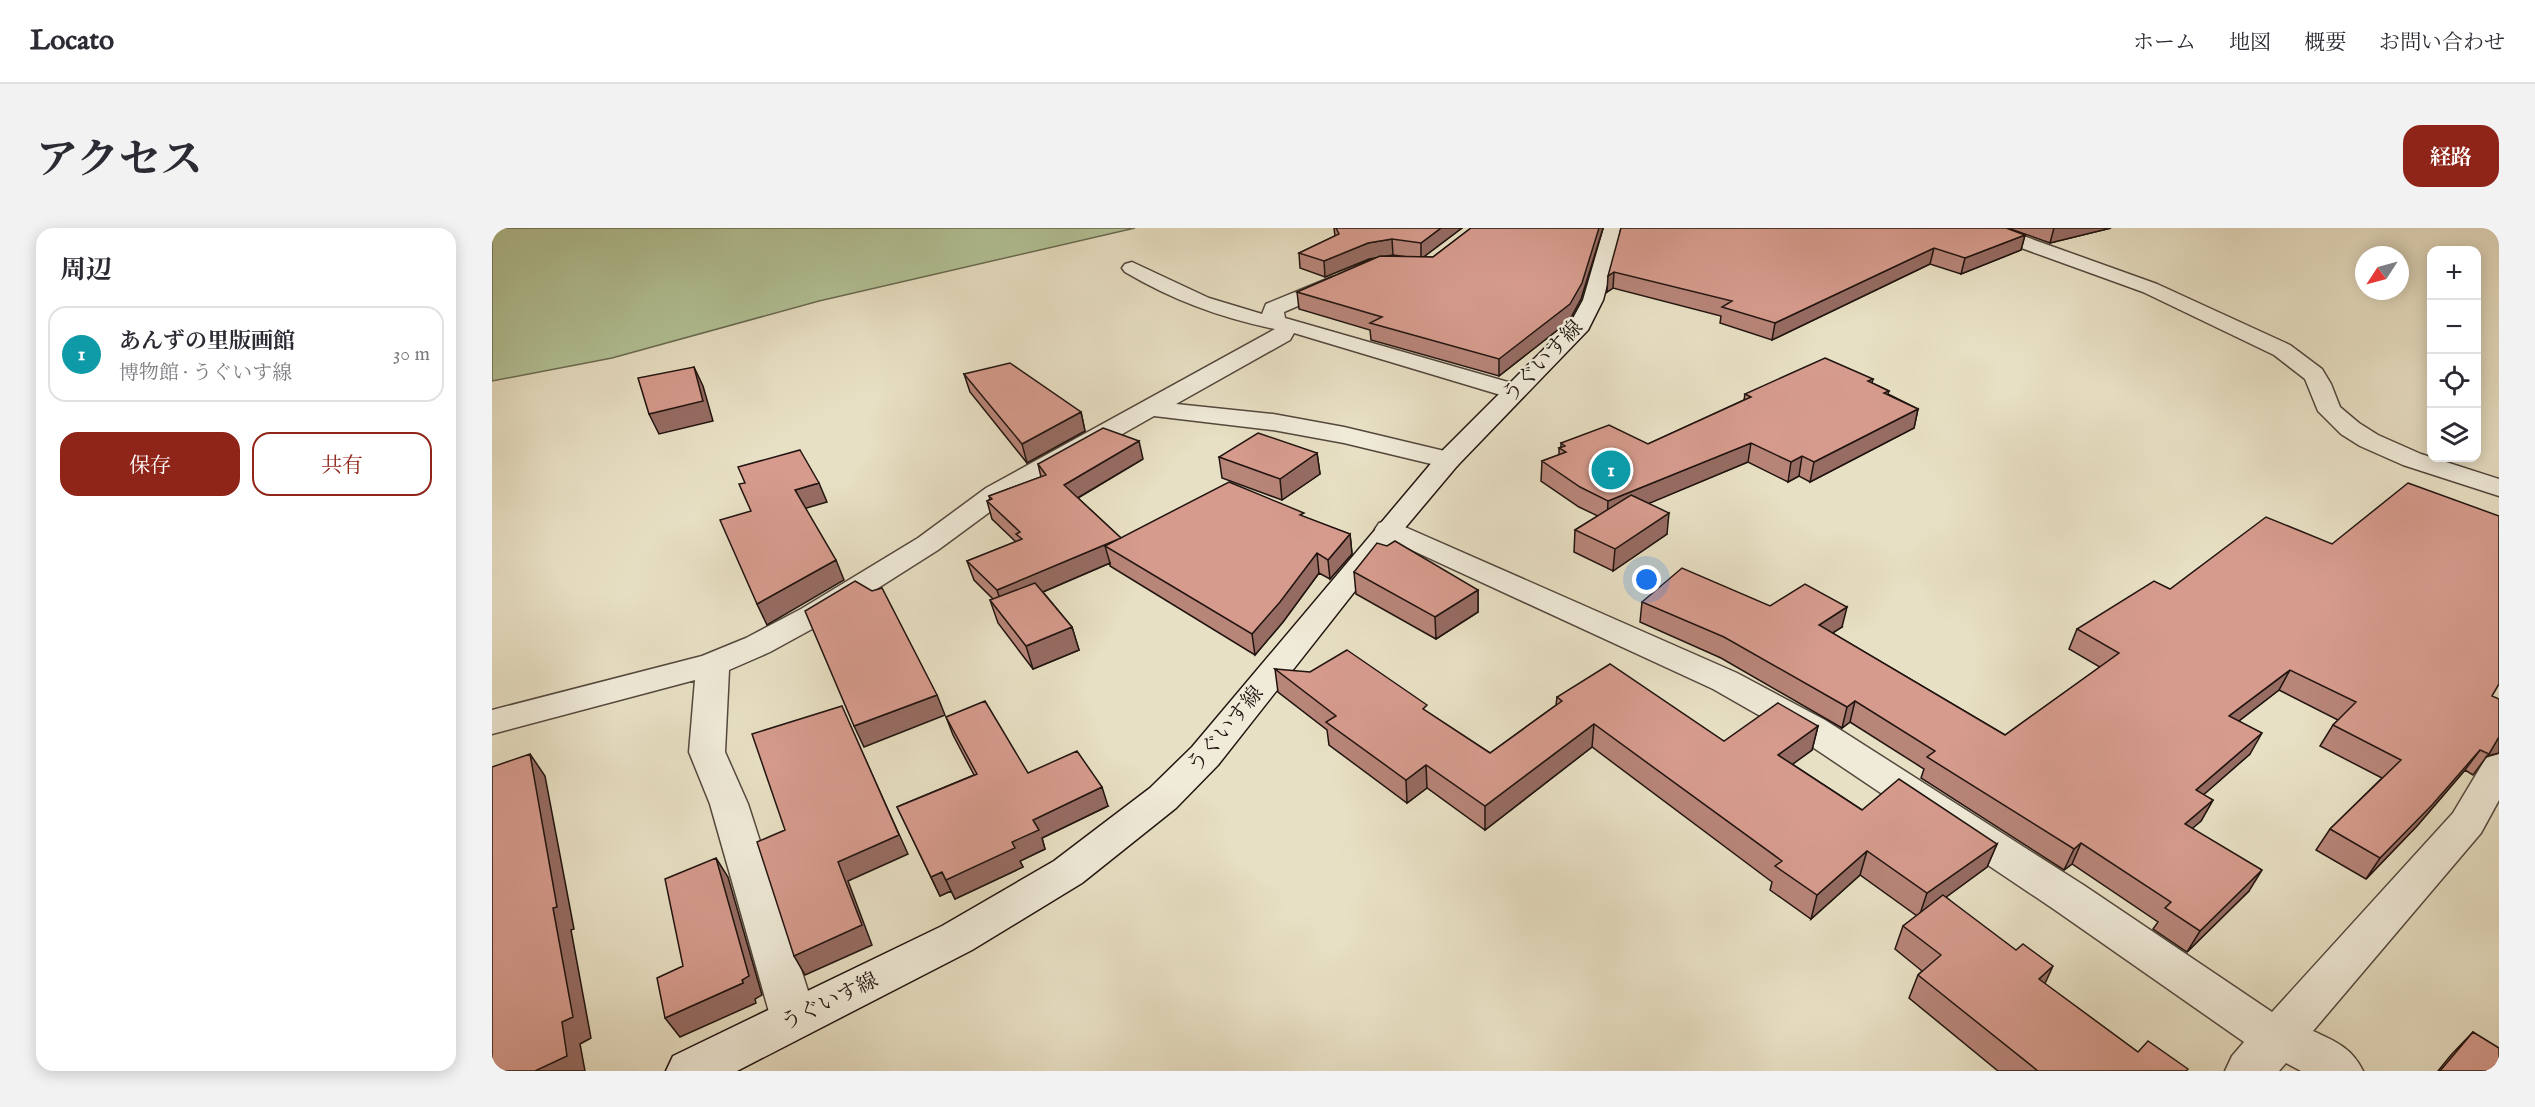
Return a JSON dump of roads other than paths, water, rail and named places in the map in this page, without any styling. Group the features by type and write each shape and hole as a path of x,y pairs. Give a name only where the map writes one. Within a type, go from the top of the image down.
{"street":[{"name":"うぐいす線","path":"690,1071 957,938 1068,872 1163,798 1205,756 1389,529 1448,460 1580,325 1593,300 1613,228"},
{"path":"1984,228 2150,288 2282,350 2310,370 2318,381 2323,400 2335,416 2358,432 2424,463 2499,488"},
{"path":"1132,267 1153,280 1207,306 1245,317 1282,324 1513,391"},
{"path":"492,722 713,664 758,645 812,616 928,544 996,494 1282,335 1282,324 1273,314 1274,309 1365,270"},
{"path":"1148,408 1273,422 1344,435 1448,460"},
{"path":"1389,529 1725,681 1812,729 2070,898 2252,1024 2263,1054"},
{"path":"713,664 707,752 729,804 794,1019"},
{"path":"2263,1054 2467,823 2499,767"},
{"path":"2263,1054 2315,1054 2339,1071"}],"place":[{"name":"あんずの里版画館","path":"1611,470"}]}
